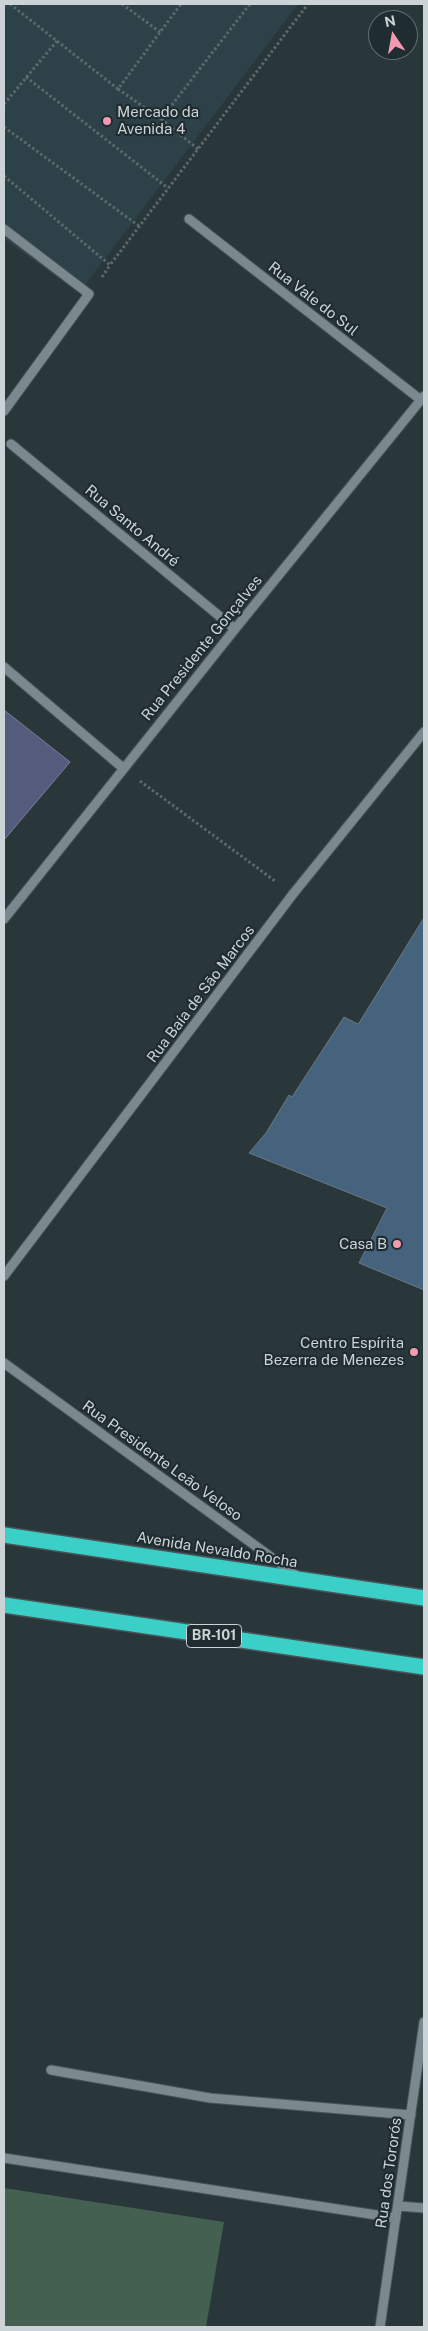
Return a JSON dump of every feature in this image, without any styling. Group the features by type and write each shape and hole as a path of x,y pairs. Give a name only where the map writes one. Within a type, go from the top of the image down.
{"highway":[{"name":"Avenida Nevaldo Rocha","path":"4,1535 424,1598"},
{"name":"BR-101","path":"4,1605 424,1666"}],"street":[{"name":"Rua Vale do Sul","path":"189,219 422,398"},
{"path":"4,230 89,294 4,411"},
{"name":"Rua Presidente Gonçalves","path":"4,919 123,768 422,398"},
{"name":"Rua Santo André","path":"11,444 235,629"},
{"path":"4,667 123,768"},
{"name":"Rua Baía de São Marcos","path":"4,1276 293,894 424,732"},
{"name":"Rua Presidente Leão Veloso","path":"4,1363 304,1581"},
{"name":"Rua dos Tororós","path":"380,2327 424,2022"},
{"path":"51,2070 210,2098 411,2115"},
{"path":"4,2158 396,2218"},
{"path":"398,2206 424,2208"}],"path":[{"path":"10,4 118,89 162,119 198,148"},
{"path":"122,4 160,32"},
{"path":"118,89 181,4"},
{"path":"162,119 250,4"},
{"path":"4,176 110,265 308,4"},
{"path":"4,104 57,41"},
{"path":"26,77 168,188"},
{"path":"4,127 139,226"},
{"path":"123,768 293,894"}],"shaded area":[{"name":"Mercado da Avenida 4","path":"4,4 298,4 79,293 4,239"}],"green space":[{"path":"4,2188 224,2222 206,2327 4,2327"}],"water":[{"path":"4,710 70,762 4,840"}],"building":[{"path":"424,918 424,1290 359,1263 387,1208 249,1153 266,1133 289,1095 292,1097 344,1017 358,1024"}],"place":[{"name":"Mercado da Avenida 4","path":"107,121"},
{"name":"Casa B","path":"397,1244"},
{"name":"Centro Espírita Bezerra de Menezes","path":"414,1352"}]}
